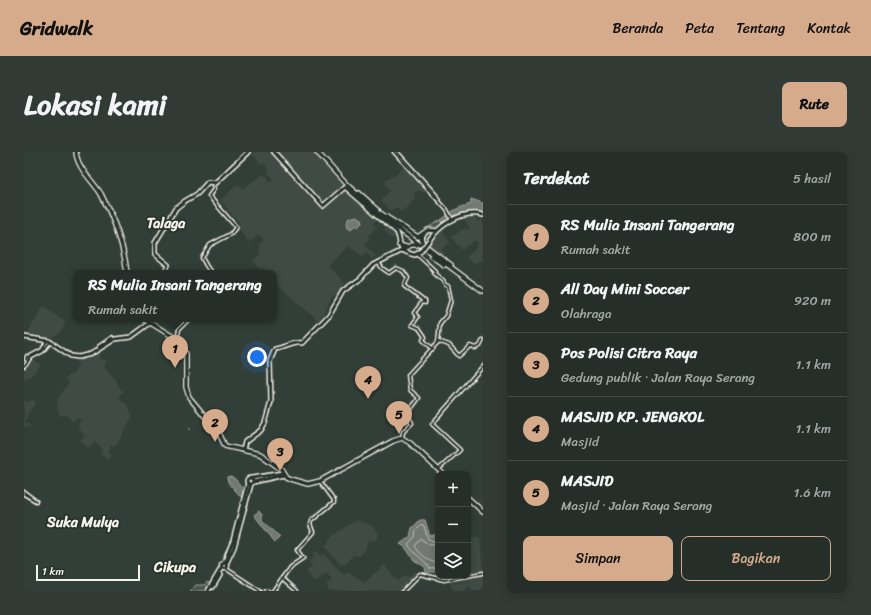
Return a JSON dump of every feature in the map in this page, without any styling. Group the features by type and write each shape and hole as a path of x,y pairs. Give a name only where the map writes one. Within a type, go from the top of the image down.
{"highway":[{"path":"76,152 78,161 99,191 111,215 124,252 127,270"},
{"path":"318,152 348,183 380,212 483,290"},
{"path":"318,152 357,194 406,235 483,290"},
{"path":"380,212 418,237 428,230 435,232"},
{"path":"397,226 425,243 450,265"},
{"path":"425,243 421,238 425,233 430,230 435,232"},
{"path":"403,250 410,242 406,235"},
{"path":"403,250 415,244 436,261 455,271"},
{"path":"398,246 403,250"},
{"path":"148,322 177,339 186,354 186,391 192,402 219,434 225,447 259,454 283,472"},
{"path":"208,421 219,433 226,446 258,453 283,472 290,480 304,484 320,481 402,438 409,442 438,470"},
{"path":"471,501 483,512"}],"main road":[{"path":"166,270 169,266 155,254 156,242 177,207 196,195 209,182 215,183 248,152"},
{"path":"274,152 323,206 345,187 396,232 398,235 398,246 414,255 418,255 425,243 435,232 453,218 472,212 483,215"},
{"path":"243,450 245,442 261,430 265,423 271,402 270,360 275,348 283,348 296,342 302,343 329,315 343,291 360,279 366,271 378,262 403,250"},
{"path":"24,336 49,341 71,356 79,357 94,353 115,339 131,336 148,322"},
{"path":"24,336 51,339 75,355 92,352 114,337 131,336"},
{"path":"209,591 225,566 231,552 252,481 283,472"}],"street":[{"path":"394,152 416,175"},
{"path":"397,152 447,210"},
{"path":"208,270 206,263 202,258 210,245 231,234 236,227 209,196 214,189 213,186 215,183"},
{"path":"427,188 453,218"},
{"path":"402,438 402,432 412,423 407,414 419,398 410,390 408,374 433,349 438,341 439,326 446,316 451,300 449,288 434,273 435,271 418,255"},
{"path":"378,262 382,268 389,273 396,268 404,271 408,278 404,286 423,301 414,314 418,317 412,325 419,328 425,337 423,340 433,349"},
{"path":"177,339 179,329 186,322"},
{"path":"438,341 449,346 459,356 470,346 475,348 480,346 483,340"},
{"path":"24,363 29,358 43,352 49,341"},
{"path":"24,366 29,358"},
{"path":"438,470 460,450 432,424 483,366"},
{"path":"273,591 290,567 303,558 297,550 313,532 310,521 334,501 320,481"},
{"path":"24,493 35,501"},
{"path":"225,566 260,591"},
{"path":"403,591 420,574 447,579 483,573"},
{"path":"282,578 297,591"}],"shaded area":[{"path":"254,152 314,152 365,204 399,232 399,235 396,235 396,238 391,238 384,230 387,226 378,219 374,223 377,227 368,237 370,239 365,245 376,256 372,259 367,253 363,257 348,246 327,265 345,283 342,286 345,289 337,297 333,294 323,315 318,321 277,285 277,270 260,269 253,261 260,254 259,250 261,248 259,245 264,241 259,235 249,243 238,228 234,229 240,224 220,200 238,184 243,189 262,174 263,176 266,175 270,182 274,179 268,173 268,168 264,162 261,164 252,154"},
{"path":"404,166 426,191 422,194 421,191 415,191 415,198 411,204 401,212 396,207 391,211 381,200 390,191 385,183 386,179 393,176"},
{"path":"473,213 478,222 483,219 483,263 481,260 473,264 466,258 477,247 476,245 478,243 475,240 462,250 451,237 465,228 467,230 470,228 462,216 467,214 469,217"},
{"path":"441,220 444,224 426,246 422,239 428,231 427,228"},
{"path":"441,228 450,243 441,248 444,253 441,255 426,246"},
{"path":"44,306 66,323 59,334 51,338 27,334"},
{"path":"99,350 101,353 99,357 101,360 104,358 107,362 104,366 106,370 116,381 121,390 124,391 119,397 130,407 129,409 133,416 115,446 110,444 109,453 112,454 111,457 106,458 100,454 102,448 94,442 89,448 80,440 85,435 77,426 81,420 77,417 73,422 66,414 64,416 59,414 56,406 58,405 57,399 69,383 66,379 70,374 72,375 79,365 75,361 77,358"},
{"path":"32,359 41,365 34,373 24,380 24,372"},
{"path":"31,399 37,402 29,411 25,422 32,428 24,427 24,401 29,402"},
{"path":"356,520 371,525 378,533 376,540 368,541 366,548 360,556 354,555 345,564 340,564 324,546 330,541 329,539"},
{"path":"480,537 483,572 471,573 471,538"},
{"path":"315,550 321,556 324,554 344,575 347,572 365,582 384,565 398,581 405,575 408,577 414,572 435,575 435,577 421,574 402,591 329,591 326,585 332,580 327,573 315,581 312,581 306,571 312,567 304,558 309,562 314,556 312,553"},
{"path":"483,574 483,591 473,591 470,586 462,591 456,591 451,587 449,580 444,579 471,579 471,576"},
{"path":"207,582 212,585 208,591 190,591 196,585 205,585"}],"water":[{"path":"471,199 483,203 483,214 472,213 454,215 443,223 441,220 452,212 471,204"},
{"path":"356,216 361,219 362,222 358,227 355,225 351,230 347,228 346,223 349,218"},
{"path":"230,476 244,488 242,498 228,482 227,477"},
{"path":"259,511 262,515 262,520 280,537 275,542 254,515"},
{"path":"420,520 425,520 430,536 435,535 435,572 426,572 425,567 414,560 405,547 400,544 410,537 412,528"}],"waterway":[{"path":"189,428 192,431"}],"place":[{"name":"RS Mulia Insani Tangerang","path":"175,368"},
{"name":"MASJID KP. JENGKOL","path":"368,399"},
{"name":"MASJID","path":"399,434"},
{"name":"All Day Mini Soccer","path":"215,442"},
{"name":"Pos Polisi Citra Raya","path":"280,471"}],"district":[{"name":"Talaga","path":"166,223"},
{"name":"Suka Mulya","path":"83,522"},
{"name":"Cikupa","path":"175,567"}]}
